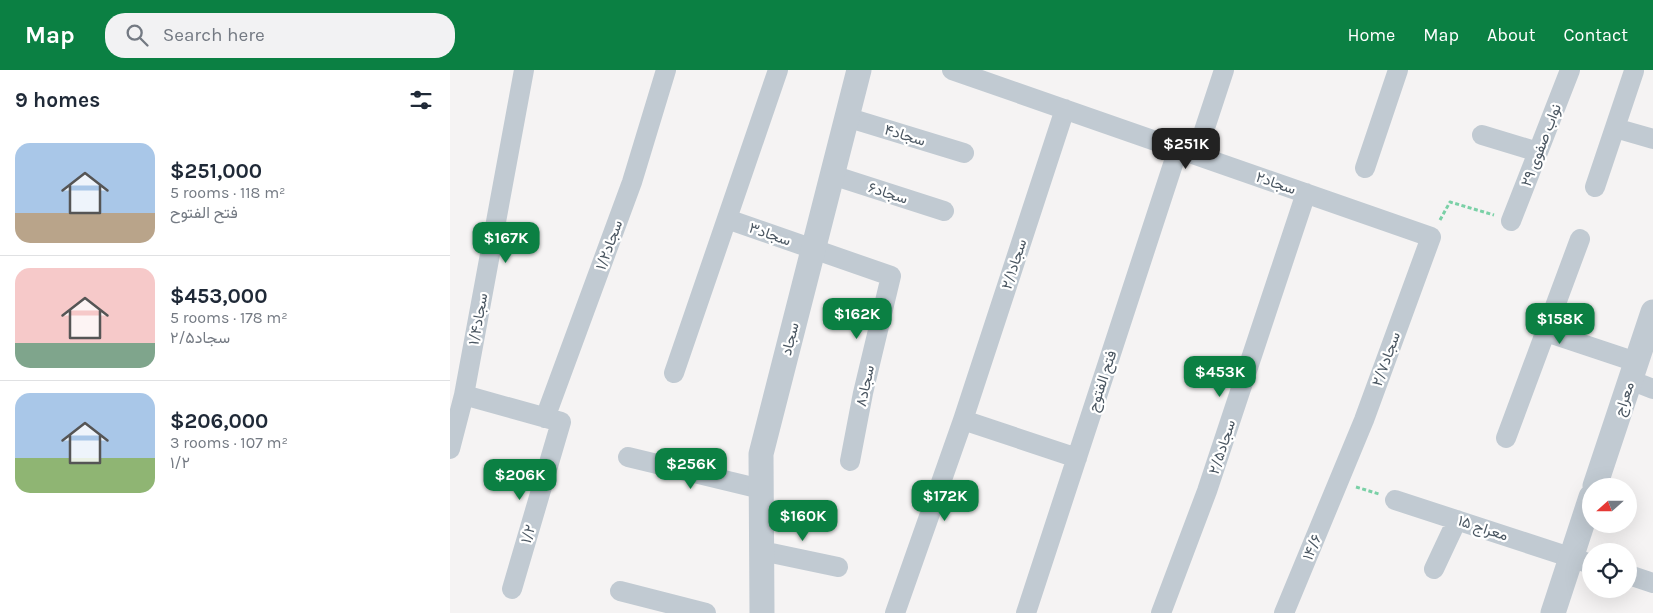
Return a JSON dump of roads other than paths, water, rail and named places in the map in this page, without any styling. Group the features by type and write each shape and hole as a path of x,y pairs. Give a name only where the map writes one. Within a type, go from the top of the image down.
{"street":[{"name":"۱/۴سجاد","path":"450,449 464,395 524,70"},
{"name":"۱/۲سجاد","path":"553,420 632,182 666,70"},
{"path":"674,373 778,70"},
{"name":"سجاد","path":"762,613 760,454 859,70"},
{"name":"فتح الفتوح","path":"1026,613 1077,458 1187,152 1224,70"},
{"path":"1365,168 1398,70"},
{"name":"نواب صفوی ۲۹","path":"1511,221 1570,70"},
{"path":"1595,187 1634,70"},
{"name":"۲سجاد","path":"958,71 1065,110 1431,236"},
{"name":"۲/۱سجاد","path":"895,613 963,420 1065,110"},
{"name":"۴سجاد","path":"846,117 964,153"},
{"path":"1615,128 1653,138"},
{"path":"1482,135 1538,152"},
{"name":"۶سجاد","path":"832,175 944,211"},
{"name":"۲/۵سجاد","path":"1161,613 1207,491 1306,193"},
{"name":"۳سجاد","path":"726,219 813,249"},
{"name":"سجاد۲/۷","path":"1339,481 1364,420 1431,236"},
{"path":"1506,438 1580,239"},
{"name":"۸سجاد","path":"813,249 891,276 863,393 850,460"},
{"name":"معراج","path":"1598,478 1653,312"},
{"path":"1546,332 1633,371 1653,389"},
{"path":"464,395 553,420"},
{"name":"۱/۲","path":"512,589 553,420"},
{"path":"963,420 1077,458"},
{"path":"628,457 761,488"},
{"name":"۱۴/۶","path":"1284,613 1339,481"},
{"name":"معراج ۱۵","path":"1394,500 1581,561"},
{"path":"1434,569 1457,520"},
{"path":"1553,613 1581,561 1585,533"},
{"path":"762,551 838,567"},
{"path":"1637,578 1653,583"},
{"path":"620,591 706,613"}]}
